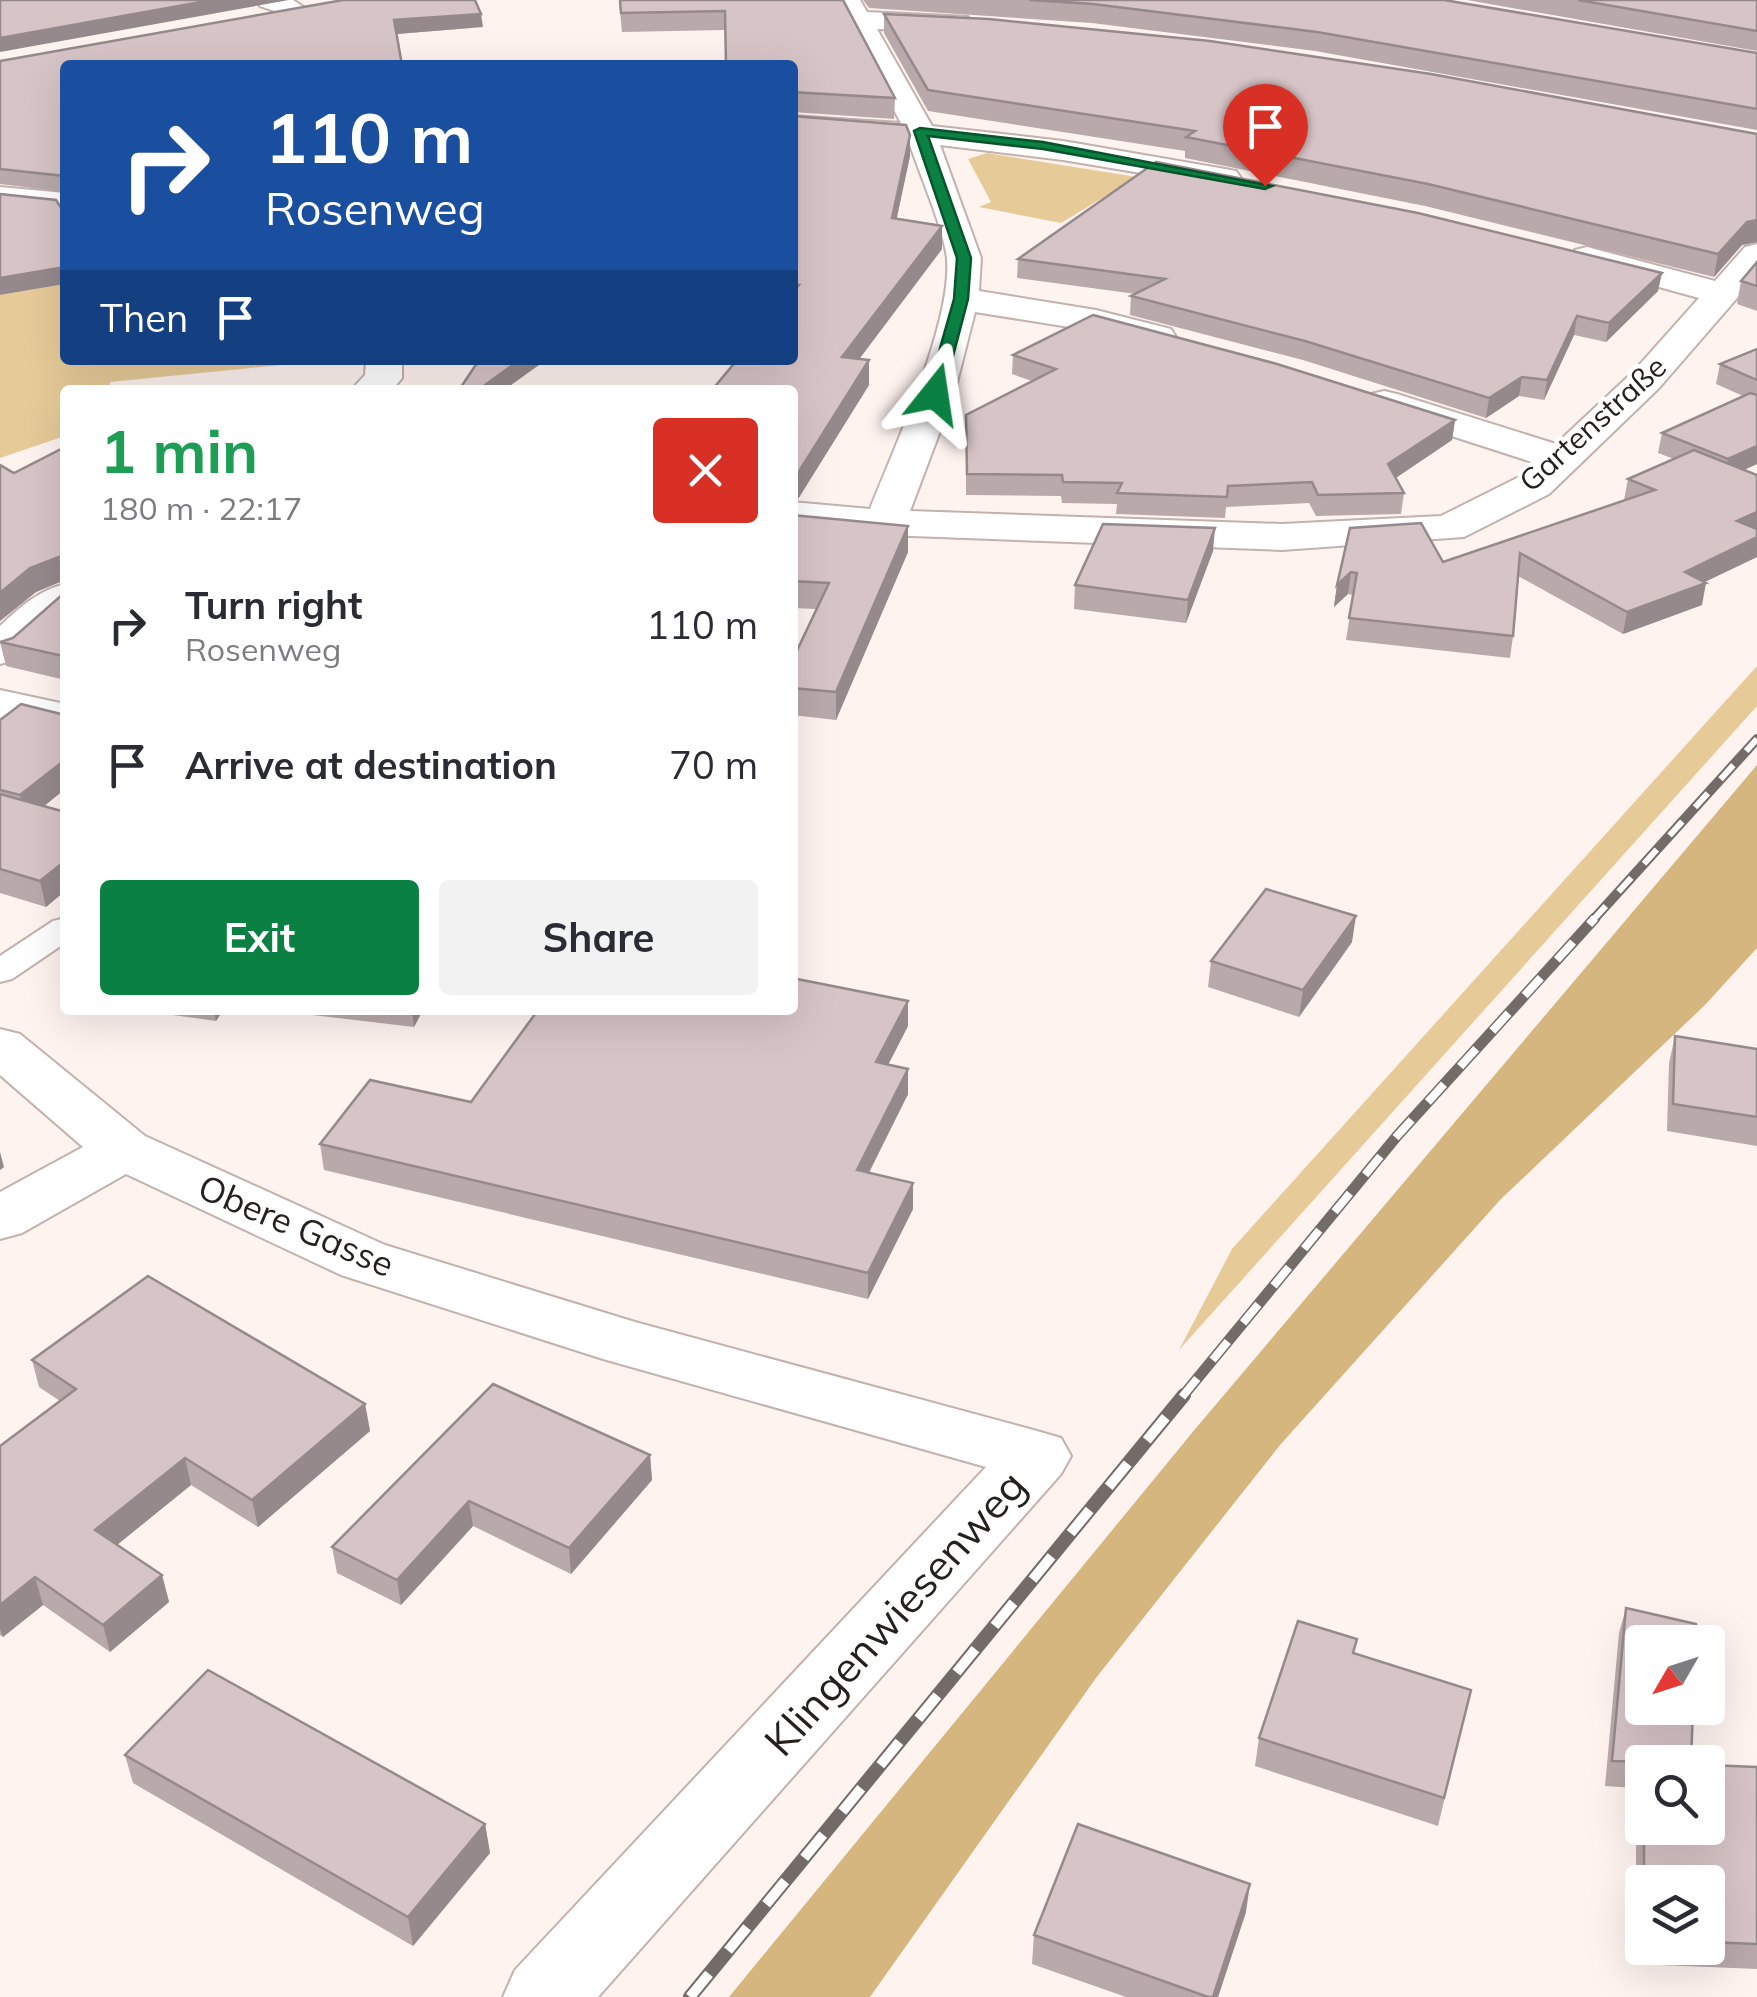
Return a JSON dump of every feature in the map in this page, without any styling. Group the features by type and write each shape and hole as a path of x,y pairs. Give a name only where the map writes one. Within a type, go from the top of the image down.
{"street":[{"path":"240,20 293,5"},
{"path":"854,10 979,25"},
{"path":"854,10 920,131 964,258 961,299 935,394 885,523"},
{"path":"798,125 920,131 1043,146 1253,183"},
{"path":"0,197 60,203"},
{"path":"1562,251 1724,294"},
{"name":"Gartenstraße","path":"798,515 885,523 1282,537 1449,528 1535,485 1646,380 1757,254"},
{"path":"961,299 1096,320 1184,344"},
{"path":"1344,389 1562,459"},
{"path":"0,650 34,608"},
{"path":"0,704 60,717"},
{"name":"Obere Gasse","path":"0,1046 124,1150 363,1260 626,1343"},
{"path":"0,1218 124,1150"},
{"name":"Klingenwiesenweg","path":"545,1997 1038,1456 626,1343"}],"lane":[{"path":"0,972 60,931"}],"shaded area":[{"path":"987,153 1137,177 1061,223 979,207 991,202 968,159"},
{"path":"60,285 60,365 281,365 110,385 60,385 60,438 0,458 0,295"},
{"path":"1757,666 1757,706 1179,1350 1232,1249"},
{"path":"1757,765 1757,948 1705,1005 1501,1199 1280,1445 1096,1678 870,1997 729,1997 1196,1428"}],"building":[{"path":"0,0 212,0 0,38"},
{"path":"343,0 475,0 481,14 394,20 401,60 60,60 60,175 0,169 0,61"},
{"path":"620,0 843,0 895,98 798,92 798,60 726,60 725,11 621,13"},
{"path":"1029,0 1444,0 1757,53 1757,109 1317,32 1093,4"},
{"path":"1578,0 1757,0 1757,31"},
{"path":"884,14 989,19 1210,41 1431,74 1757,134 1757,220 1747,222 1718,254 1428,184 1186,137 1195,131 928,90"},
{"path":"798,116 906,125 910,135 892,218 942,226 842,357 869,360 798,473 798,385 716,385 733,365 798,365"},
{"path":"1156,162 1418,213 1662,273 1609,323 1577,316 1547,380 1522,377 1489,398 1305,341 1131,296 1165,279 1018,259"},
{"path":"0,194 56,200 60,206 60,268 0,278"},
{"path":"1757,262 1757,286 1741,281"},
{"path":"1093,315 1277,364 1455,420 1388,464 1404,493 1318,495 1312,482 1228,486 1227,497 1117,493 1122,483 1063,482 1062,475 967,474 966,415 1056,369 1013,355"},
{"path":"1757,349 1757,380 1720,364"},
{"path":"476,365 513,365 485,385 462,385"},
{"path":"1750,393 1757,395 1757,446 1728,459 1662,433"},
{"path":"60,450 60,558 30,568 0,593 0,465 14,473"},
{"path":"1694,450 1757,475 1757,512 1737,521 1757,529 1757,537 1685,572 1706,583 1627,612 1520,553 1513,636 1349,618 1357,573 1351,572 1337,585 1350,528 1421,523 1443,562 1655,490 1628,479"},
{"path":"798,516 908,526 836,692 798,689 798,648 829,583 798,581"},
{"path":"1103,524 1215,528 1188,600 1075,585"},
{"path":"60,597 60,655 0,642 13,638"},
{"path":"21,704 60,714 60,764 20,795 0,790 0,720"},
{"path":"0,794 60,811 60,865 40,881 0,869"},
{"path":"1266,889 1356,916 1303,990 1211,961"},
{"path":"798,979 908,1001 876,1062 908,1069 857,1170 913,1183 868,1273 320,1144 370,1080 471,1102 534,1015 798,1015"},
{"path":"1675,1036 1757,1049 1757,1117 1673,1104"},
{"path":"148,1276 365,1404 252,1500 185,1458 95,1530 162,1575 103,1625 35,1577 0,1605 0,1446 76,1389 32,1360"},
{"path":"493,1384 650,1455 569,1548 469,1501 397,1580 332,1547"},
{"path":"1626,1608 1696,1624 1625,1625 1625,1725 1692,1725 1692,1745 1625,1745 1625,1761 1612,1761"},
{"path":"1298,1621 1357,1639 1353,1653 1471,1690 1444,1798 1259,1738"},
{"path":"208,1670 485,1824 408,1917 125,1755"},
{"path":"1725,1766 1757,1767 1757,1944 1725,1943 1725,1865 1644,1865 1644,1845 1725,1845"},
{"path":"1078,1824 1250,1884 1213,1997 1034,1935"}],"railway":[{"path":"1593,920 1757,739"},
{"path":"1182,1397 1397,1136 1595,918"},
{"path":"690,1997 1184,1395"}],"route":[{"path":"935,394 961,299 964,258 920,131 1043,146 1265,186"}]}
